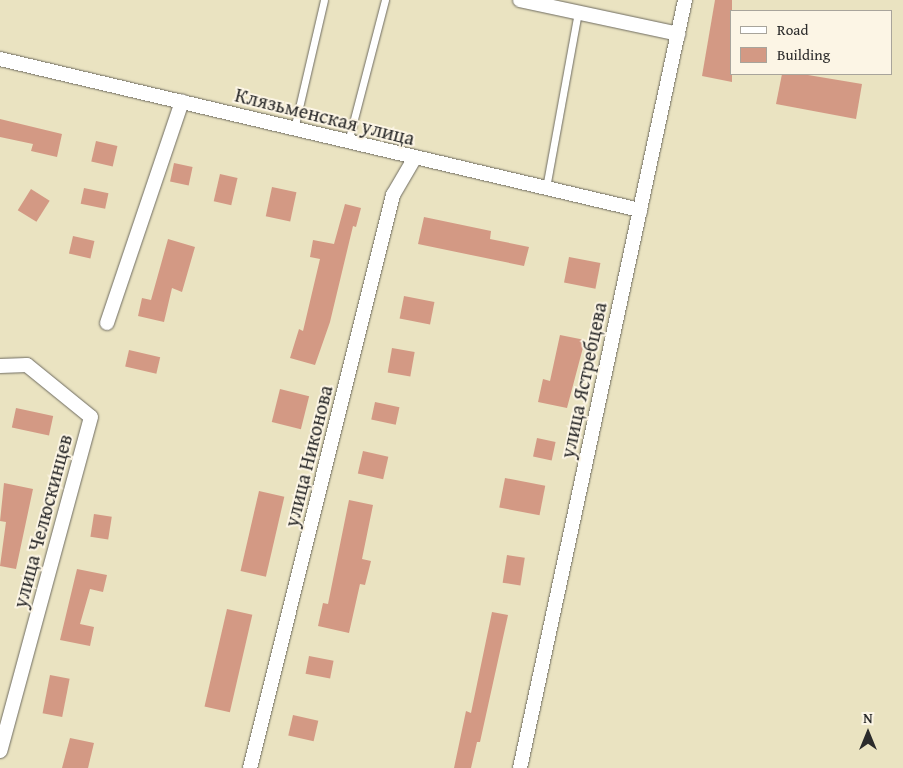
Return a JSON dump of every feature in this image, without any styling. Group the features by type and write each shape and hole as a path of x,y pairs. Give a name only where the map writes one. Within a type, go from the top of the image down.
{"street":[{"path":"520,0 678,34"},
{"name":"улица Ястребцева","path":"520,768 685,0"},
{"name":"Клязьменская улица","path":"0,59 640,210"},
{"path":"106,323 182,101"},
{"name":"улица Никонова","path":"250,768 393,196 414,158"},
{"name":"улица Челюскинцев","path":"0,366 27,366 91,417 0,751"}],"lane":[{"path":"294,129 324,0"},
{"path":"348,142 385,0"},
{"path":"546,188 578,12"}],"building":[{"path":"715,0 732,0 732,10 730,10 730,75 732,75 732,82 702,76"},
{"path":"782,75 808,75 862,84 856,119 776,104"},
{"path":"0,119 62,134 57,157 31,151 33,144 0,137"},
{"path":"96,141 117,146 113,166 91,161"},
{"path":"174,163 193,167 189,186 170,182"},
{"path":"220,174 238,178 231,205 214,201"},
{"path":"272,187 296,192 290,222 266,216"},
{"path":"84,188 108,193 105,209 81,204"},
{"path":"31,189 50,201 36,222 18,210"},
{"path":"345,204 361,208 356,227 353,226 330,322 315,365 290,358 299,329 303,331 320,259 310,257 313,240 334,244"},
{"path":"424,217 491,231 490,239 529,247 524,266 418,244"},
{"path":"73,236 94,241 90,258 69,254"},
{"path":"168,239 195,247 182,292 172,288 164,322 138,316 142,298 151,300"},
{"path":"569,257 600,263 595,289 564,283"},
{"path":"404,296 434,302 430,324 400,319"},
{"path":"560,335 585,340 567,408 538,402 543,379 550,381"},
{"path":"392,348 415,352 410,377 388,373"},
{"path":"129,350 160,357 156,374 125,367"},
{"path":"280,389 309,396 301,429 272,422"},
{"path":"375,402 399,407 396,425 371,420"},
{"path":"16,408 53,416 49,435 12,428"},
{"path":"537,438 556,442 552,461 533,457"},
{"path":"363,451 388,457 383,479 358,473"},
{"path":"505,478 545,486 540,515 499,507"},
{"path":"4,483 33,489 16,569 0,566 6,522 0,521"},
{"path":"259,491 284,497 266,577 241,571"},
{"path":"349,500 373,505 362,559 371,561 365,585 360,584 349,633 318,626 323,603 328,604"},
{"path":"94,514 112,517 108,540 90,537"},
{"path":"507,555 525,558 520,585 503,583"},
{"path":"77,569 107,575 103,592 90,589 80,624 94,627 90,646 60,640"},
{"path":"227,609 252,615 230,712 205,706"},
{"path":"492,612 508,615 480,742 477,742 471,768 454,768 466,711 471,713"},
{"path":"309,656 334,661 330,678 306,674"},
{"path":"50,675 70,679 62,717 43,713"},
{"path":"293,715 318,721 314,741 288,735"},
{"path":"70,738 94,743 88,768 62,768"}]}
